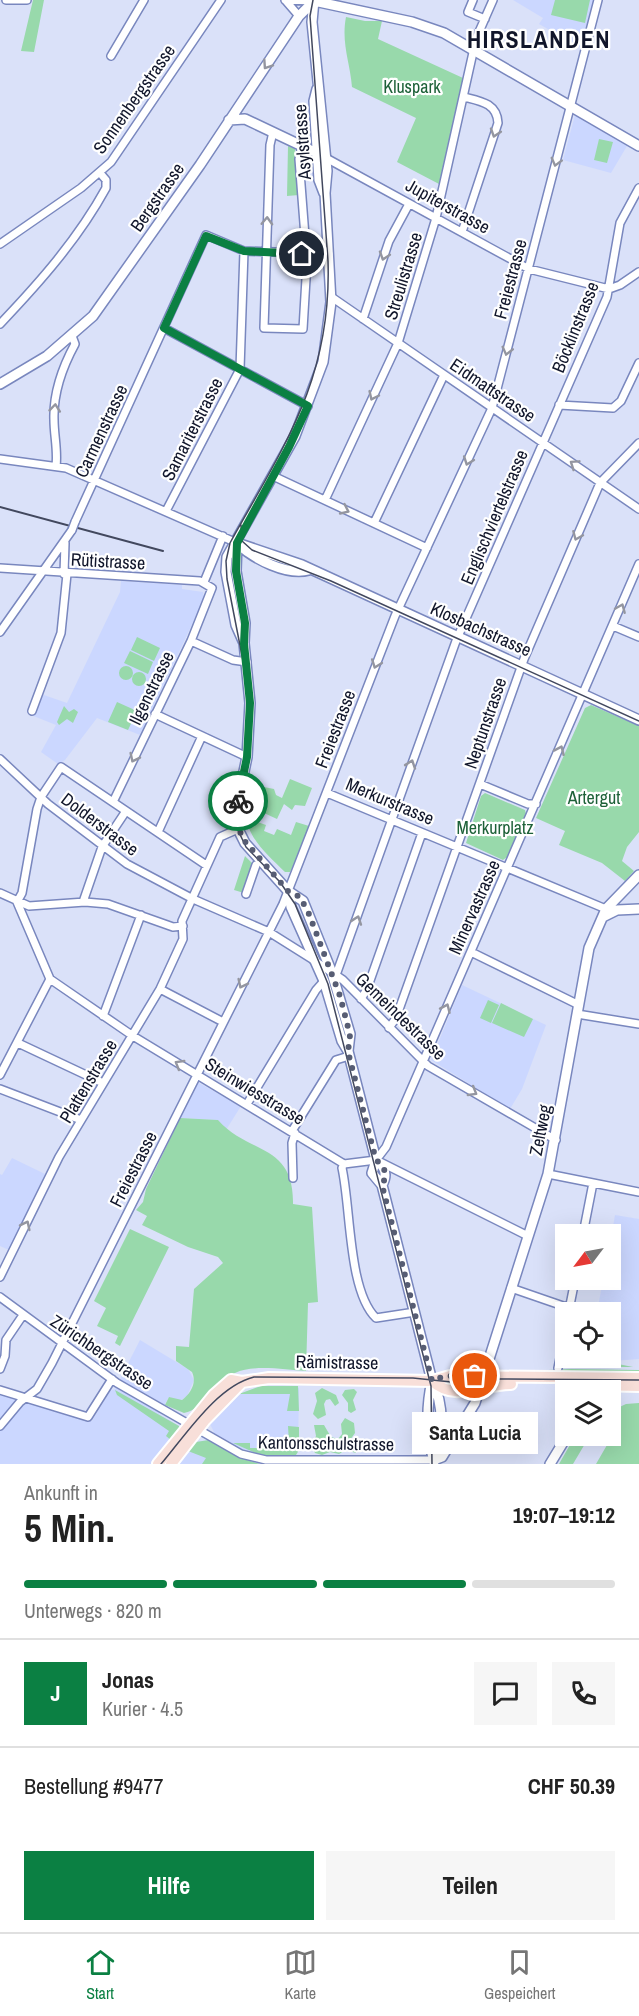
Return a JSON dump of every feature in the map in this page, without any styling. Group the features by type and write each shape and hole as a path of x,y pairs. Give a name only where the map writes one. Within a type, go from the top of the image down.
{"main road":[{"path":"314,1 423,25 475,45 639,146"},
{"name":"Bergstrasse","path":"0,384 47,356 93,316 242,103 299,16 314,1"},
{"name":"Asylstrasse","path":"238,829 236,810 247,757 250,703 244,644 245,623 236,571 237,543 308,406 327,345 330,296 329,254 325,193 319,180 321,155 314,101 317,89 312,19 314,1"},
{"path":"242,103 245,119"},
{"name":"Jupiterstrasse","path":"230,120 245,119 321,155"},
{"name":"Klosbachstrasse","path":"237,543 257,548 309,570 639,720"},
{"path":"238,829 245,843 288,891 303,901 334,974 350,1035 348,1054"},
{"name":"Zeltweg","path":"434,1462 442,1457 461,1429 482,1382 548,1174 556,1140 587,955 604,913 639,874"},
{"path":"288,891 291,907 324,981 348,1054 376,1160 372,1173 382,1185 432,1381 440,1402 439,1448 434,1462"},
{"path":"623,892 622,902 634,909"},
{"path":"604,913 634,909"},
{"name":"Rämistrasse","path":"158,1464 242,1382 269,1378 432,1381 445,1376 482,1382 555,1384"},
{"name":"Rämistrasse","path":"621,1381 639,1378"},
{"name":"Rämistrasse","path":"432,1381 448,1392 465,1392 482,1382"},
{"name":"Rämistrasse","path":"621,1386 639,1386"},
{"name":"Rämistrasse","path":"171,1464 195,1427"},
{"path":"550,1464 561,1446"}],"street":[{"path":"6,0 27,0"},
{"path":"111,56 144,0"},
{"name":"Sonnenbergstrasse","path":"0,244 100,173 112,160 221,0"},
{"path":"286,0 314,1"},
{"path":"286,0 299,16"},
{"path":"473,0 468,12 485,19"},
{"name":"Streulistrasse","path":"325,500 398,343 436,218 475,45 493,0"},
{"name":"Freiestrasse","path":"0,1426 37,1389 269,932 288,891 398,610 492,408 598,0"},
{"path":"462,232 498,123 498,116 489,104 464,97"},
{"path":"273,132 270,145 264,325 303,329 305,254 299,159 302,146"},
{"name":"Jupiterstrasse","path":"321,155 529,269 609,289"},
{"path":"0,324 43,279 70,243 106,188 106,180 100,173"},
{"name":"Böcklinstrasse","path":"542,443 609,289 620,223 639,188"},
{"path":"363,319 389,241 410,204"},
{"name":"Carmenstrasse","path":"0,632 72,530 203,240 206,236 212,236 244,251"},
{"path":"244,251 329,254"},
{"name":"Samariterstrasse","path":"166,511 240,369 244,251"},
{"path":"609,289 620,285 639,272"},
{"name":"Eidmattstrasse","path":"330,296 639,509"},
{"path":"164,328 308,406"},
{"path":"56,466 54,417 56,398 66,362 75,344 72,336"},
{"path":"559,405 613,408 621,401 639,363"},
{"path":"374,523 444,375"},
{"name":"Englischviertelstrasse","path":"334,974 458,637 542,443"},
{"name":"Neptunstrasse","path":"389,1028 396,1018 521,666 600,483 639,443"},
{"name":"Klosbachstrasse","path":"0,459 56,466 237,543"},
{"path":"273,476 427,548"},
{"path":"204,582 223,536"},
{"path":"32,711 61,633 65,543"},
{"name":"Minervastrasse","path":"376,1160 386,1147 613,626 637,576 639,564"},
{"name":"Rütistrasse","path":"0,568 204,582 212,587"},
{"name":"Ilgenstrasse","path":"113,802 191,641 209,600 212,587"},
{"path":"613,626 639,637"},
{"path":"191,641 233,660 247,662"},
{"path":"155,714 247,757"},
{"path":"158,832 202,736"},
{"name":"Dolderstrasse","path":"0,759 41,797 102,847 148,877 193,899"},
{"path":"0,1075 50,979 17,902 22,892 41,797 59,769 63,768 206,865"},
{"path":"480,784 528,804 536,804"},
{"name":"Merkurstrasse","path":"327,793 508,868 604,913"},
{"path":"82,902 102,847 126,811"},
{"path":"193,899 220,837 238,829"},
{"path":"361,999 422,832"},
{"path":"246,894 256,865"},
{"path":"0,893 29,906 82,902 115,906 173,927 183,926"},
{"name":"Gemeindestrasse","path":"193,899 269,932 334,974 423,1062 556,1140"},
{"name":"Plattenstrasse","path":"0,1277 59,1157 160,989 182,942 182,921 193,899"},
{"path":"103,1016 141,915"},
{"path":"471,952 578,1009 639,1024"},
{"name":"Steinwiesstrasse","path":"50,979 133,1036 344,1164"},
{"path":"247,1104 316,990 324,981"},
{"path":"160,989 223,1022"},
{"path":"18,1043 103,1083"},
{"path":"293,1178 294,1132 336,1060 348,1054"},
{"path":"0,1089 81,1120"},
{"path":"415,1312 379,1318 366,1306 357,1281 348,1195 342,1168 344,1164 376,1160 528,1236"},
{"path":"548,1174 639,1192"},
{"path":"585,1224 593,1183"},
{"path":"511,1288 555,1305"},
{"name":"Zürichbergstrasse","path":"0,1297 112,1379 195,1427"},
{"path":"0,1369 5,1356 6,1340 23,1315"},
{"path":"0,1390 87,1417 112,1379"},
{"name":"Kantonsschulstrasse","path":"195,1427 242,1454 266,1460 434,1462"}],"shaded area":[{"path":"513,0 593,0 581,48 539,24 543,18"},
{"path":"575,115 627,146 611,173 563,160"},
{"path":"121,581 182,585 182,589 203,592 204,599 140,735 97,718 65,760 58,764 41,752 56,725 31,715 41,694 67,703 120,592"},
{"path":"462,985 546,1025 522,1089 510,1109 431,1060"},
{"path":"197,1082 241,1106 226,1130 218,1120 180,1118"},
{"path":"12,1158 45,1174 9,1250 0,1246 0,1174 2,1175"},
{"path":"615,1215 639,1219 639,1359 621,1360 621,1302 599,1302 601,1290 621,1290 621,1224 614,1224"},
{"path":"140,1340 188,1369 194,1380 187,1396 180,1401 169,1397 159,1414 179,1426 180,1431 151,1464 0,1464 0,1394 92,1421 110,1391 115,1389"},
{"path":"261,1386 299,1388 298,1453 269,1456 268,1464 176,1464 196,1442 209,1440 214,1432 209,1422 237,1395"}],"green space":[{"path":"33,0 44,0 34,52 21,51"},
{"path":"555,0 590,0 585,23 551,15"},
{"name":"Kluspark","path":"346,17 365,21 382,21 378,39 463,78 439,184 397,162 416,118 352,87 345,44"},
{"path":"599,139 613,142 607,163 594,160"},
{"path":"288,146 295,149 299,195 287,196"},
{"path":"137,637 160,648 154,661 131,650"},
{"path":"130,651 153,662 148,674 124,663"},
{"path":"123,666 129,666 133,673 129,680 123,680 119,676 119,670"},
{"path":"136,672 142,672 146,679 142,686 136,686 132,682 132,676"},
{"path":"117,702 137,711 128,730 108,722"},
{"name":"Artergut","path":"591,705 639,726 639,832 627,847 622,861 634,871 625,881 602,863 559,845 565,831 536,818 585,708"},
{"path":"64,706 69,712 74,709 78,712 73,723 67,719 59,725 57,722"},
{"path":"290,779 312,788 305,806 295,805 292,810 284,804 277,819 264,813 265,809 257,806 252,820 266,825 264,831 274,835 277,829 291,835 296,822 309,826 290,872 285,872 252,835 246,817 246,807 254,785 274,789 276,795 282,798"},
{"name":"Merkurplatz","path":"485,793 525,810 526,814 507,857 503,860 466,843 481,796"},
{"path":"245,856 254,865 244,893 234,890"},
{"path":"488,1000 499,1005 491,1023 480,1018"},
{"path":"501,1003 533,1019 524,1037 492,1023"},
{"path":"180,1118 218,1120 230,1131 268,1152 286,1170 291,1184 293,1204 312,1207 318,1302 308,1303 306,1371 270,1368 243,1370 228,1377 198,1406 184,1413 165,1405 169,1397 182,1400 193,1384 192,1372 176,1361 176,1346 189,1347 194,1289 223,1263 218,1257 188,1247 142,1225 147,1216 136,1210 143,1202 146,1189"},
{"path":"130,1229 169,1247 120,1346 115,1343 118,1336 97,1326 106,1308 94,1301"},
{"path":"639,1370 639,1374 526,1371"},
{"path":"261,1386 298,1386 299,1411 287,1411 290,1394 239,1394"},
{"path":"322,1388 336,1395 339,1403 335,1406 330,1399 326,1400 324,1404 326,1415 318,1419 313,1414 317,1401 315,1393"},
{"path":"354,1389 357,1392 353,1400 356,1410 351,1413 342,1395 345,1390"},
{"path":"115,1390 179,1426 180,1431 172,1441 166,1436 169,1431 117,1395"},
{"path":"639,1403 639,1464 596,1464 606,1446 621,1446 621,1406"},
{"path":"345,1418 354,1423 355,1433 350,1440 354,1444 357,1436 356,1453 346,1450 339,1454 315,1453 311,1446 316,1436 314,1425 324,1425 331,1437 338,1439 342,1434 341,1424"},
{"path":"288,1426 299,1427 299,1450 296,1455 260,1455 233,1443 250,1443 250,1448 272,1448 272,1443 289,1443"},
{"path":"209,1440 240,1458 260,1464 202,1464 206,1458 188,1451 196,1442"},
{"path":"569,1446 584,1446 573,1464 559,1464"}],"tram line":[{"path":"313,0 310,16 328,261 327,303 322,341 301,410 269,474 230,543 226,561 227,579 245,671 248,710 247,743 235,809 235,824 246,847 280,882 295,904 328,984 431,1386 432,1464"},
{"path":"241,525 242,541 252,550 331,581 639,721"},
{"path":"161,1464 215,1401 227,1390 254,1377 413,1378 461,1383 493,1379 639,1380"}],"railway":[{"path":"0,507 163,551"}],"way so far":[{"path":"238,801 236,817 242,838 288,891 296,894 303,901 338,989 350,1035 348,1052 376,1160 385,1170 386,1178 382,1185 432,1381 445,1376 475,1376"}],"place":[{"name":"Santa Lucia","path":"475,1376"}],"district":[{"name":"HIRSLANDEN","path":"539,39"}],"route":[{"path":"238,801 247,757 250,703 244,644 245,623 236,571 237,543 289,447 308,406 164,328 206,236 212,236 244,251 302,254"}]}
